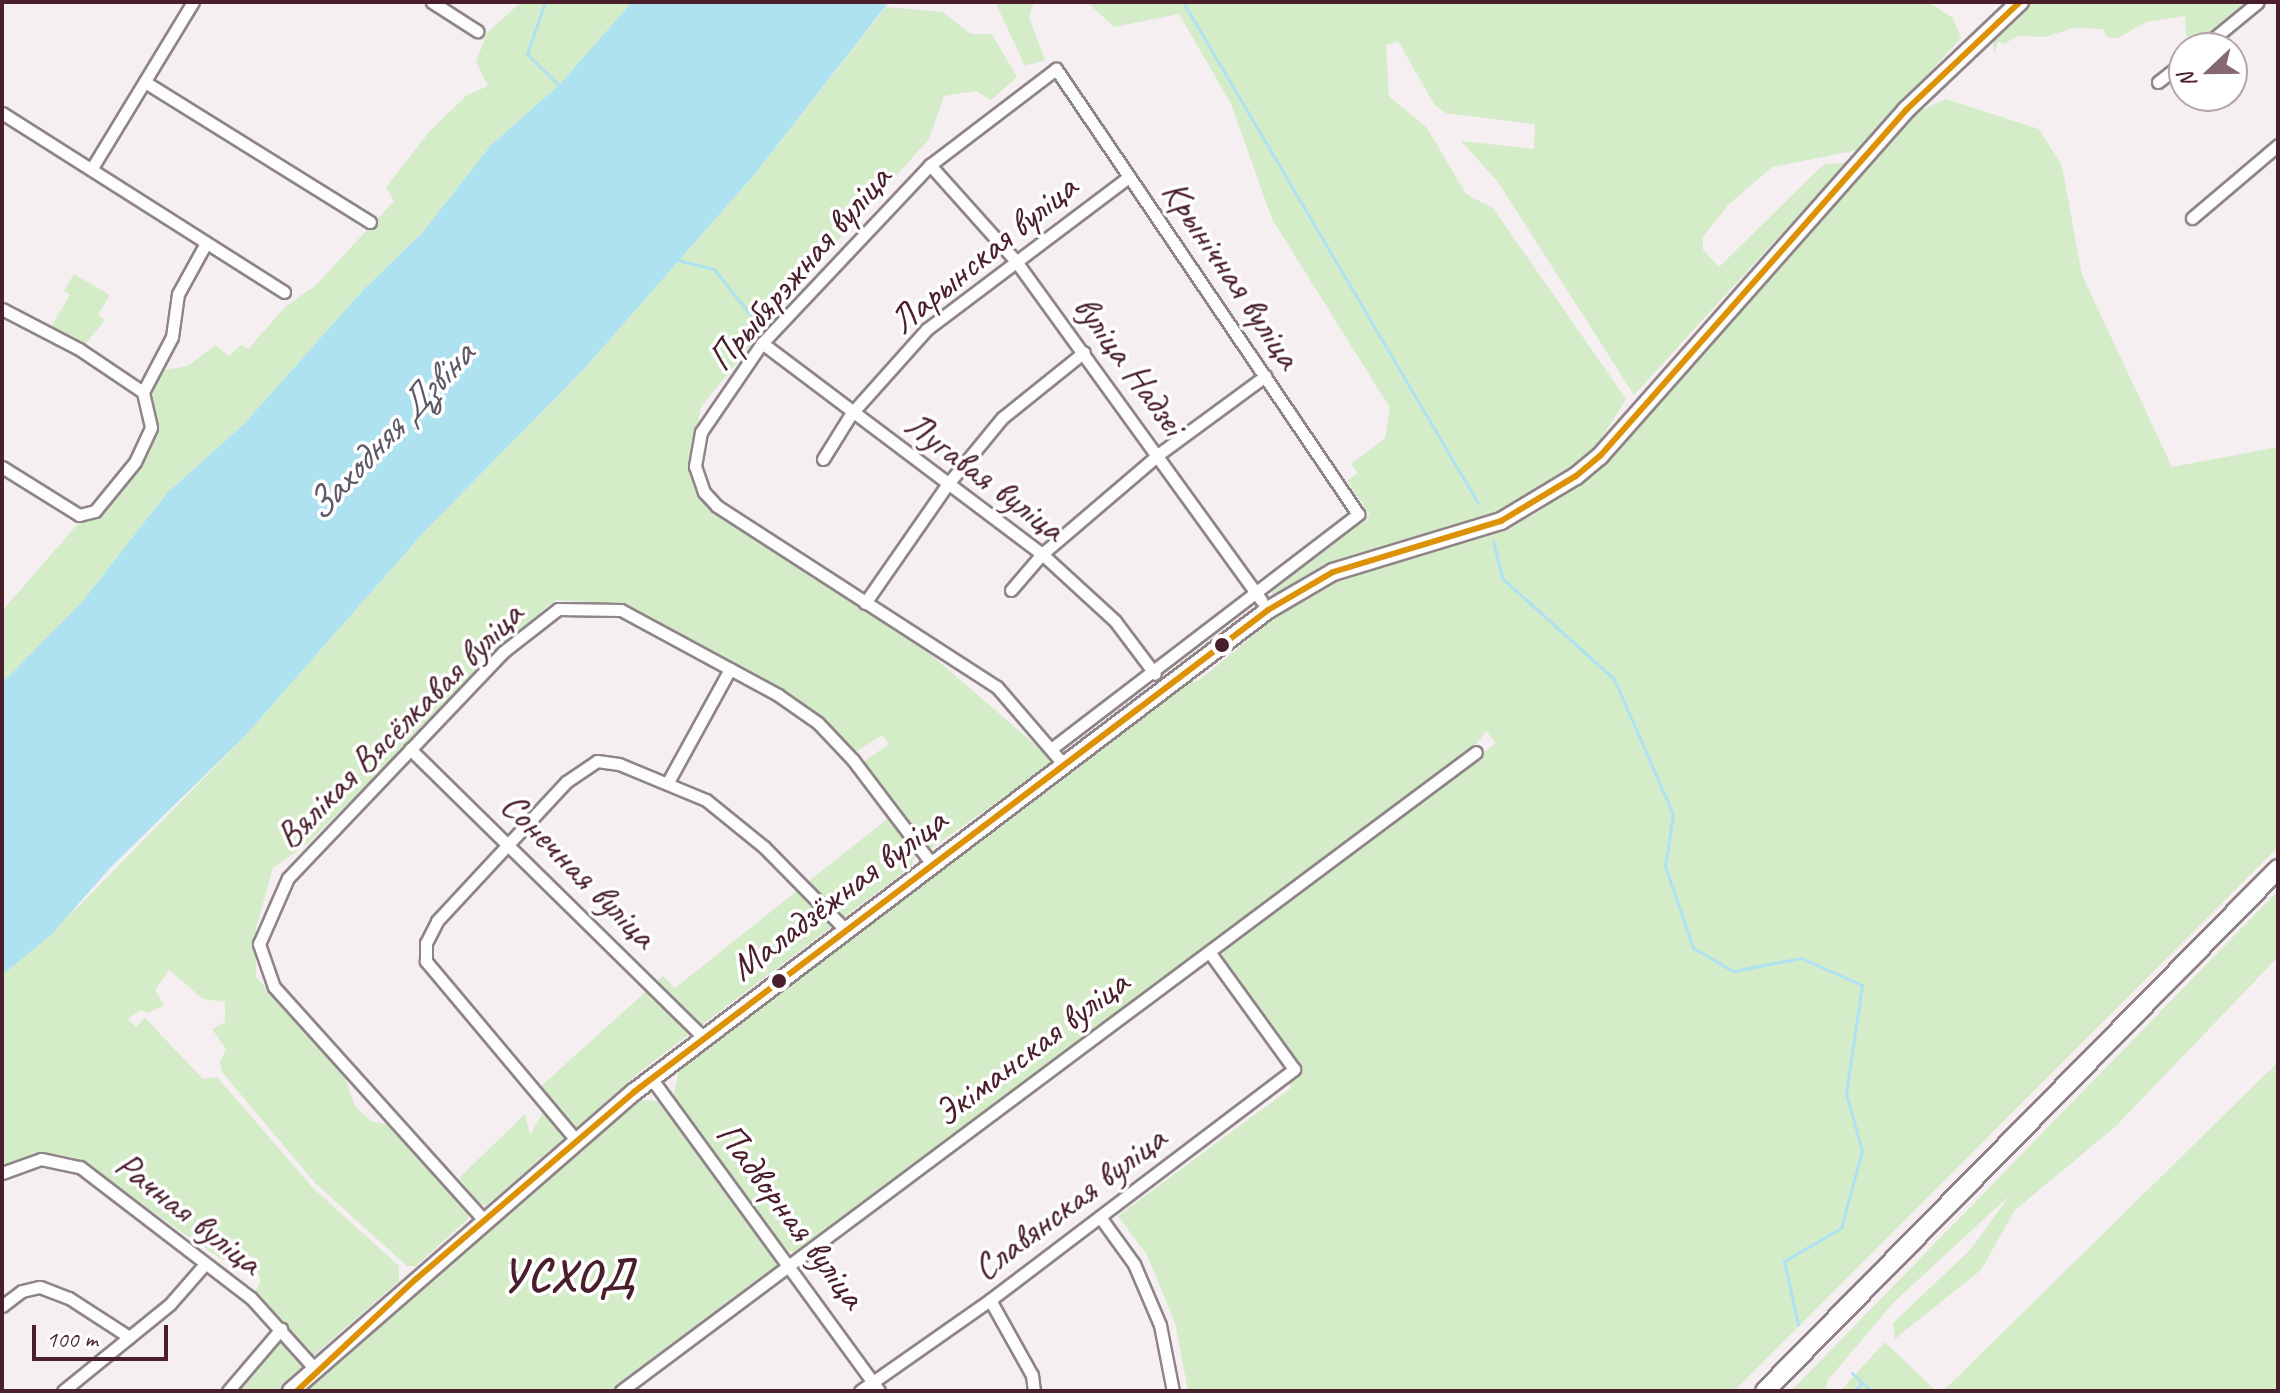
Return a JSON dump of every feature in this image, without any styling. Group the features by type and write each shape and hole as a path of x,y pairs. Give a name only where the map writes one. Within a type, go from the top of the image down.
{"main road":[{"name":"Маладзёжная вуліца","path":"294,1391 483,1219 651,1078 844,928 1268,610 1333,572 1443,540 1528,509 1600,456 1906,110 2020,2"},
{"path":"1765,1391 2278,869"}],"street":[{"path":"92,168 193,2"},
{"path":"432,2 477,31"},
{"path":"2221,32 2258,2"},
{"name":"Прыбярэжная вуліца","path":"1056,69 930,165 762,343 701,432 695,466 704,492 865,603 997,687 1064,765"},
{"name":"Крынічная вуліца","path":"1056,69 1358,514 1257,594"},
{"path":"2158,82 2168,74"},
{"path":"145,82 370,222"},
{"path":"2,113 284,292"},
{"path":"2192,218 2278,145"},
{"name":"вуліца Надзеі","path":"930,165 1015,260 1159,454 1268,610"},
{"name":"Ларынская вуліца","path":"823,459 851,414 927,329 1129,177"},
{"path":"2,467 79,515 95,511 135,462 151,427 143,392 172,337 178,294 206,243"},
{"path":"2,309 79,349 143,392"},
{"name":"Лугавая вуліца","path":"762,343 851,414 1042,554 1115,621 1155,674"},
{"path":"865,603 947,485 1002,418 1084,352"},
{"path":"1011,590 1042,554 1159,454 1265,376"},
{"path":"1051,749 1155,674 1257,594"},
{"name":"Вялікая Вясёлкавая вуліца","path":"483,1219 274,987 261,959 262,928 288,878 503,652 558,609 621,610 730,669 818,723 853,760 932,864"},
{"path":"668,782 730,669"},
{"name":"Сонечная вуліца","path":"410,749 703,1037"},
{"name":"Экіманская вуліца","path":"621,1391 1476,752"},
{"path":"576,1140 426,961 426,943 437,921 566,782 597,761 668,782 706,800 764,847 844,928"},
{"name":"Славянская вуліца","path":"860,1391 877,1386 1294,1069 1210,953"},
{"name":"Падворная вуліца","path":"651,1078 792,1265 877,1386"},
{"name":"Рачная вуліца","path":"2,1173 41,1159 80,1167 251,1298 315,1369"},
{"path":"1100,1217 1134,1264 1160,1325 1173,1391"},
{"path":"63,1391 170,1304 205,1264"},
{"path":"2,1306 22,1291 40,1287 69,1298 129,1337"},
{"path":"990,1300 1032,1375 1034,1391"},
{"path":"228,1391 281,1329"}],"green space":[{"path":"521,2 632,2 559,85 491,145 422,233 364,289 245,423 167,493 82,602 2,683 2,611 82,519 96,516 141,464 158,426 150,394 158,371 188,366 215,345 229,356 241,345 248,349 286,306 315,286 394,201 386,187 430,131 467,95 488,86 476,62 487,33"},
{"path":"995,2 1034,2 1029,17 1045,60 1025,66"},
{"path":"1087,2 1928,2 1953,18 1961,38 1859,150 1772,167 1729,204 1703,237 1703,250 1719,267 1824,164 1846,163 1634,395 1498,182 1461,141 1534,149 1535,124 1446,113 1434,104 1398,41 1386,45 1389,96 1427,128 1466,194 1493,208 1626,399 1594,450 1571,471 1522,500 1468,525 1323,565 1273,596 1270,590 1370,515 1347,481 1358,473 1351,464 1385,438 1390,408 1272,219 1231,104 1179,14 1114,27"},
{"path":"2032,2 2253,2 2216,32 2186,32 2185,16 2146,22 2118,38 2108,38 2103,29 2074,28 2044,37 2019,36 2003,44 1998,41 1994,54 1993,38"},
{"path":"886,7 943,12 971,34 992,34 1017,77 991,100 976,91 944,96 929,139 809,273 701,407 689,468 699,496 721,516 915,641 1046,754 1050,751 1054,762 930,849 863,762 889,744 882,735 854,753 708,651 623,604 556,600 545,608 307,844 273,868 256,928 256,977 343,1072 355,1106 371,1121 390,1125 468,1211 468,1219 416,1266 407,1266 315,1183 222,1072 220,1062 226,1049 212,1029 225,1022 225,1002 203,999 169,970 155,990 164,1005 149,1013 140,1010 128,1019 136,1027 145,1018 203,1079 217,1077 313,1188 399,1266 399,1281 313,1356 253,1294 261,1281 251,1256 222,1260 80,1161 43,1156 2,1170 2,975 80,905 246,735 423,533 583,370 754,175"},
{"path":"1946,99 2039,129 2062,166 2082,275 2172,467 2278,447 2278,847 1734,1391 1188,1391 1175,1323 1147,1255 1118,1216 1291,1088 1287,1079 1302,1068 1221,960 1225,946 1496,743 1486,731 1473,748 1222,937 795,1252 787,1251 673,1097 681,1063 1189,682 1198,681 1307,591 1372,564 1462,542 1533,516 1579,482 1911,115"},
{"path":"74,274 110,295 98,315 105,320 83,347 48,332 70,295 64,291"},
{"path":"891,816 916,852 911,867 641,1071 486,1206 478,1202 459,1178 525,1114 530,1135 543,1113 529,1097 663,976 675,988"},
{"path":"2278,891 2278,957 2115,1127 2015,1210 1981,1270 1895,1339 1893,1323 1971,1249 2009,1196 1894,1302 1828,1380 1825,1391 1791,1391"},
{"path":"2278,1062 2278,1391 1943,1391"},
{"path":"639,1100 661,1101 779,1256 778,1269 613,1391 305,1391 455,1255"},
{"path":"276,1342 284,1342 303,1362 302,1371 280,1391 235,1391"},
{"path":"1885,1342 1936,1391 1840,1391"}],"water":[{"name":"Заходняя Дзвіна","path":"632,2 889,2 754,175 583,370 423,533 246,735 111,867 51,935 2,975 2,683 82,602 167,493 245,423 364,289 422,233 491,145 559,85"}],"waterway":[{"path":"545,2 527,54 560,86"},
{"path":"1183,2 1478,503"},
{"path":"673,259 714,269 752,317"},
{"path":"1493,541 1502,578 1614,679 1673,814 1665,866 1693,948 1733,971 1801,958 1862,985 1846,1093 1862,1151 1841,1228 1784,1261 1798,1324"},
{"path":"1852,1373 1871,1391"},
{"path":"1854,1391 1862,1383"}],"transit line":[{"path":"297,1391 416,1279 634,1092 1268,610 1333,572 1501,521 1576,476 1600,456 1906,110 2020,2"}],"district":[{"name":"УСХОД","path":"568,1275"}]}
